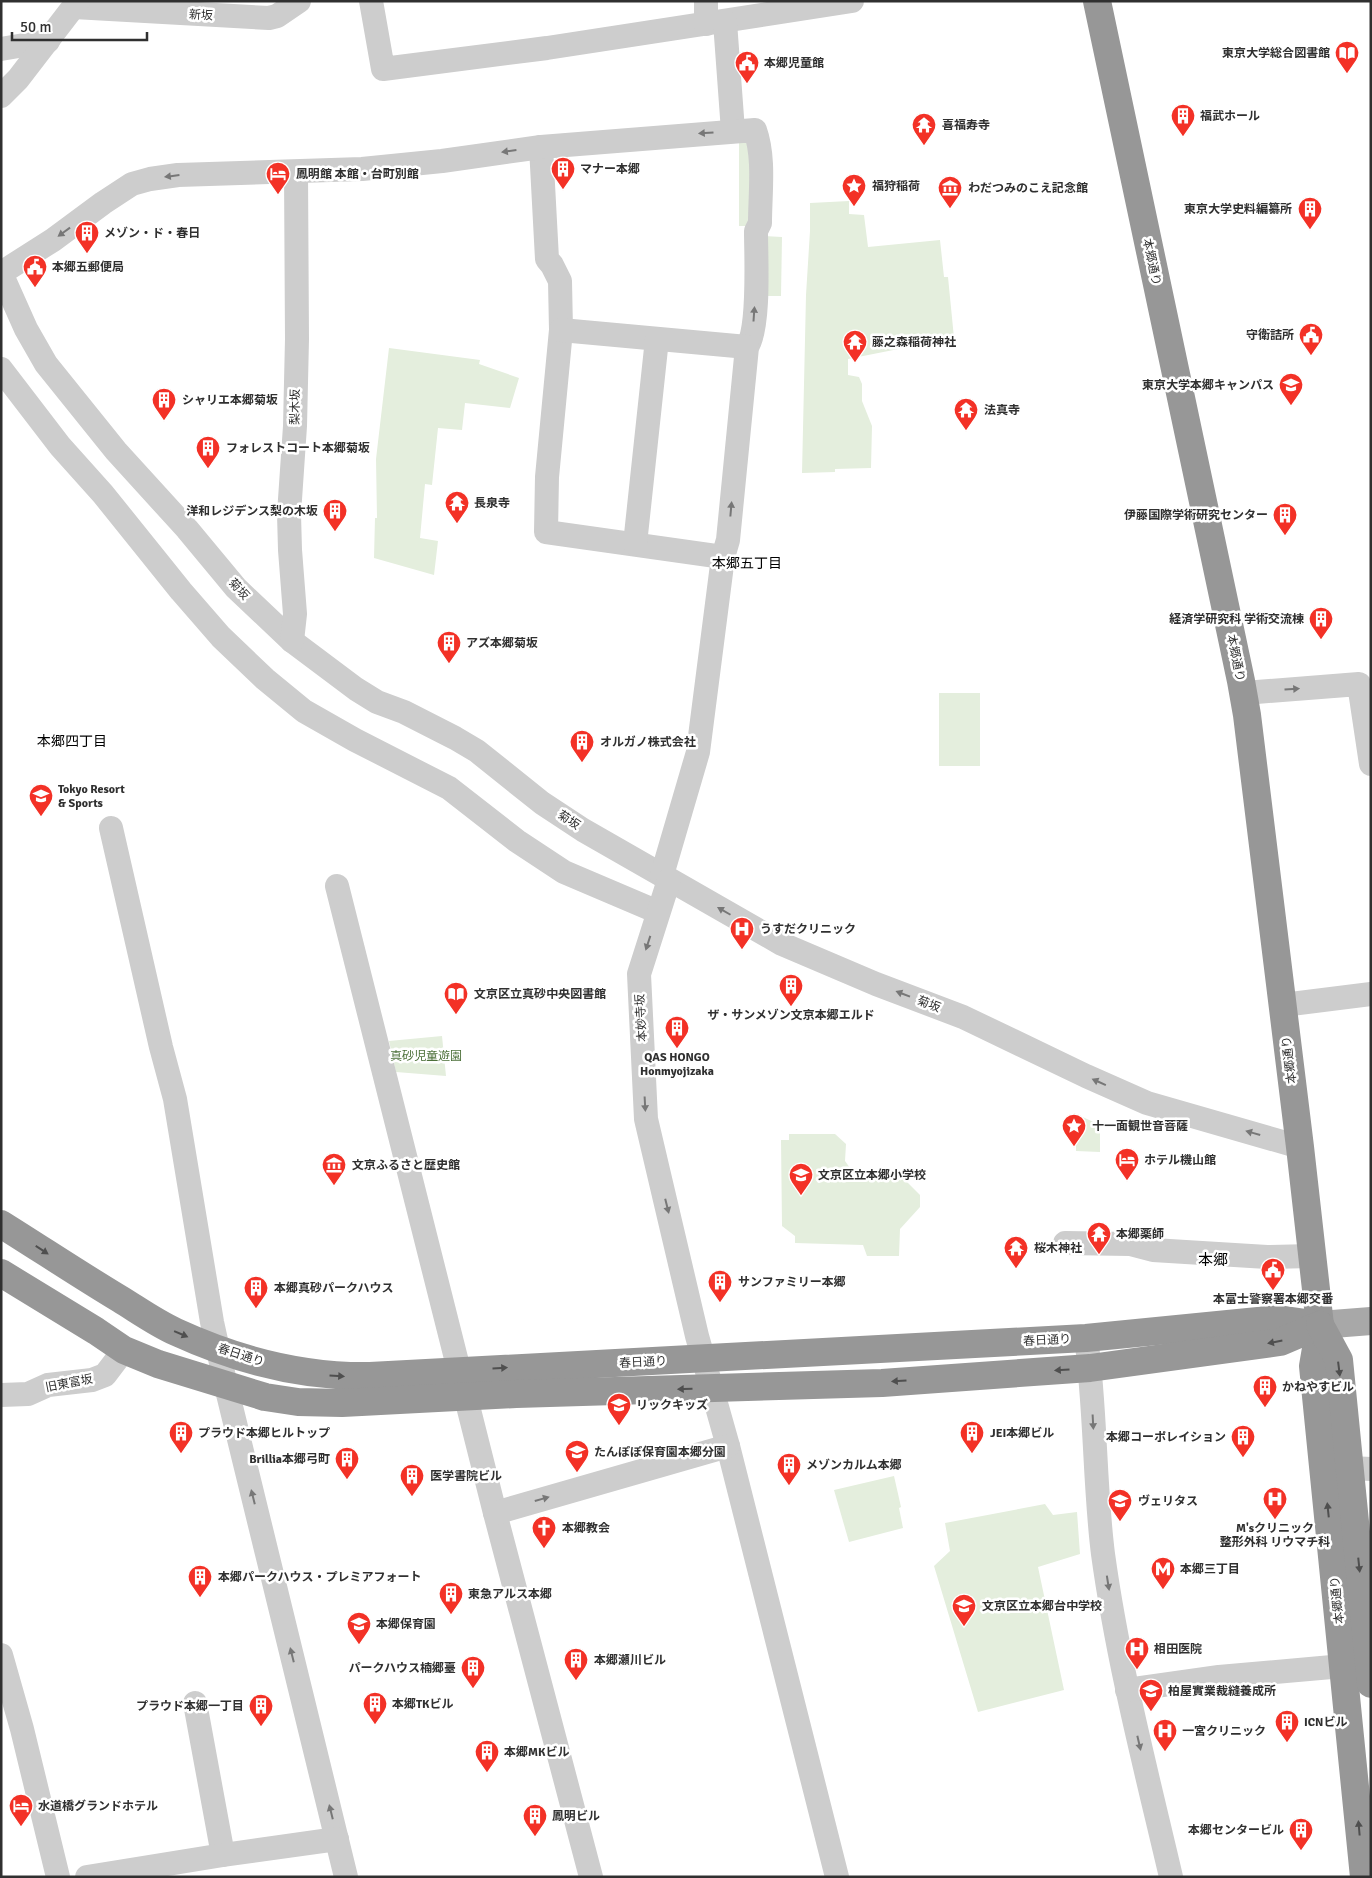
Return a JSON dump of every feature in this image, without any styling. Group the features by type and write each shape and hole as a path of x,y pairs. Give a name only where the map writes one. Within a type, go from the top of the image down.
{"highway":[{"name":"本郷通り","path":"1096,1 1244,693 1320,1325 1313,1366 1364,1670"},
{"name":"春日通り","path":"1,1224 175,1332 272,1366 338,1377 1086,1338 1278,1319 1320,1325"},
{"name":"春日通り","path":"1,1273 124,1350 158,1364 265,1397 318,1403 466,1396 882,1383 1090,1368 1280,1342 1320,1325"},
{"name":"本郷通り","path":"1320,1325 1339,1360 1360,1468 1364,1670 1364,1877"}],"main road":[{"name":"春日通り","path":"1320,1325 1371,1321"}],"street":[{"name":"新坂","path":"76,4 269,18 277,16 299,1"},
{"path":"371,1 383,69 547,48 712,16 852,1"},
{"path":"1,96 18,79 76,4"},
{"path":"1,273 53,240 132,184 150,179 178,175 362,169 541,147 733,131 712,16"},
{"path":"1,49 48,41"},
{"name":"本妙寺坂","path":"733,131 755,130 759,143 760,223 756,231 756,295 752,339 747,347 728,540 724,557 698,752 658,912 639,974 646,1119 704,1359 728,1446 837,1877"},
{"path":"541,147 547,259 552,264 560,281 561,330 547,477 546,532 724,557"},
{"name":"梨木坂","path":"292,641 295,614 289,514 295,426 297,330 296,172"},
{"name":"菊坂","path":"1,273 26,329 46,364 116,451 187,528 236,588 292,641 356,689 378,702 404,712 455,738 476,751 542,803 583,830 782,944 876,984 963,1017 1147,1103 1300,1147"},
{"path":"561,330 747,347"},
{"path":"635,544 658,339"},
{"path":"1,369 60,446 103,494 186,596 221,637 265,679 304,711 355,740 449,788 517,841 564,872 658,912"},
{"path":"1244,693 1359,684 1371,764"},
{"path":"111,828 159,1038 175,1098 226,1386 346,1877"},
{"path":"337,886 495,1512 591,1877"},
{"path":"1282,1005 1371,994"},
{"path":"1065,1243 1130,1244 1152,1250 1267,1257 1312,1256"},
{"path":"1086,1338 1090,1368 1093,1434 1103,1553 1127,1690 1171,1877"},
{"name":"旧東富坂","path":"1,1395 28,1394 48,1385 92,1380 105,1374 124,1350"},
{"path":"495,1512 728,1446"},
{"path":"1,1655 22,1729 58,1877"},
{"path":"1127,1690 1218,1677 1364,1670"},
{"path":"195,1702 224,1855"},
{"path":"87,1877 337,1839"}],"green space":[{"path":"739,137 755,146 750,226 739,226"},
{"path":"849,201 849,214 864,215 868,247 940,240 944,277 948,277 954,338 848,359 848,375 859,377 862,384 862,401 872,426 871,468 835,469 835,472 802,473 810,203"},
{"path":"764,236 782,237 781,296 763,296"},
{"path":"389,348 480,360 479,364 519,378 510,408 465,403 462,430 438,428 432,485 425,484 420,538 438,541 434,575 374,558 375,518 377,518 376,459"},
{"path":"939,693 980,693 980,766 939,766"},
{"name":"真砂児童遊園","path":"442,1036 446,1076 396,1072 389,1041"},
{"path":"1074,1113 1100,1125 1100,1152 1076,1151 1076,1146 1072,1145"},
{"path":"789,1134 835,1134 846,1144 845,1161 850,1168 897,1172 920,1195 920,1207 900,1229 899,1256 867,1256 863,1245 795,1243 795,1236 782,1226 781,1140 789,1140"},
{"path":"894,1476 901,1507 899,1508 903,1528 849,1542 834,1490"},
{"path":"1045,1504 1053,1515 1077,1512 1080,1554 1038,1567 1064,1690 978,1712 934,1566 950,1551 945,1523"}],"place":[{"name":"東京大学総合図書館","path":"1347,74"},
{"name":"本郷児童館","path":"747,84"},
{"name":"福武ホール","path":"1183,137"},
{"name":"喜福寿寺","path":"924,146"},
{"name":"マナー本郷","path":"563,190"},
{"name":"鳳明館 本館・台町別館","path":"278,195"},
{"name":"福狩稲荷","path":"854,207"},
{"name":"わだつみのこえ記念館","path":"950,209"},
{"name":"東京大学史料編纂所","path":"1310,230"},
{"name":"メゾン・ド・春日","path":"87,254"},
{"name":"本郷五郵便局","path":"35,288"},
{"name":"守衛詰所","path":"1311,356"},
{"name":"藤之森稲荷神社","path":"855,363"},
{"name":"東京大学本郷キャンパス","path":"1291,406"},
{"name":"シャリエ本郷菊坂","path":"164,421"},
{"name":"法真寺","path":"966,431"},
{"name":"フォレストコート本郷菊坂","path":"208,469"},
{"name":"長泉寺","path":"457,524"},
{"name":"洋和レジデンス梨の木坂","path":"335,532"},
{"name":"伊藤国際学術研究センター","path":"1285,536"},
{"name":"経済学研究科 学術交流棟","path":"1321,640"},
{"name":"アズ本郷菊坂","path":"449,664"},
{"name":"オルガノ株式会社","path":"582,763"},
{"name":"Tokyo Resort & Sports","path":"41,817"},
{"name":"うすだクリニック","path":"742,950"},
{"name":"ザ・サンメゾン文京本郷エルド","path":"791,1007"},
{"name":"文京区立真砂中央図書館","path":"456,1015"},
{"name":"QAS HONGO Honmyojizaka","path":"677,1049"},
{"name":"十一面観世音菩薩","path":"1074,1147"},
{"name":"ホテル機山館","path":"1127,1181"},
{"name":"文京ふるさと歴史館","path":"334,1186"},
{"name":"文京区立本郷小学校","path":"801,1196"},
{"name":"本郷薬師","path":"1099,1255"},
{"name":"桜木神社","path":"1016,1269"},
{"name":"本富士警察署本郷交番","path":"1273,1291"},
{"name":"サンファミリー本郷","path":"720,1303"},
{"name":"本郷真砂パークハウス","path":"256,1309"},
{"name":"かねやすビル","path":"1265,1408"},
{"name":"リックキッズ","path":"619,1426"},
{"name":"プラウド本郷ヒルトップ","path":"181,1454"},
{"name":"JEI本郷ビル","path":"972,1454"},
{"name":"本郷コーポレイション","path":"1243,1458"},
{"name":"たんぽぽ保育園本郷分園","path":"577,1473"},
{"name":"Brillia本郷弓町","path":"347,1480"},
{"name":"メゾンカルム本郷","path":"789,1486"},
{"name":"医学書院ビル","path":"412,1497"},
{"name":"M'sクリニック 整形外科 リウマチ科","path":"1275,1520"},
{"name":"ヴェリタス","path":"1120,1522"},
{"name":"本郷教会","path":"544,1549"},
{"name":"本郷三丁目","path":"1163,1590"},
{"name":"本郷パークハウス・プレミアフォート","path":"200,1598"},
{"name":"東急アルス本郷","path":"451,1615"},
{"name":"文京区立本郷台中学校","path":"964,1627"},
{"name":"本郷保育園","path":"359,1645"},
{"name":"相田医院","path":"1137,1670"},
{"name":"本郷瀬川ビル","path":"576,1681"},
{"name":"パークハウス楠郷臺","path":"473,1689"},
{"name":"柏屋實業裁縫養成所","path":"1151,1712"},
{"name":"本郷TKビル","path":"375,1725"},
{"name":"プラウド本郷一丁目","path":"261,1727"},
{"name":"ICNビル","path":"1287,1743"},
{"name":"一宮クリニック","path":"1165,1752"},
{"name":"本郷MKビル","path":"487,1773"},
{"name":"水道橋グランドホテル","path":"21,1827"},
{"name":"鳳明ビル","path":"535,1837"},
{"name":"本郷センタービル","path":"1301,1851"}],"district":[{"name":"本郷五丁目","path":"747,563"},
{"name":"本郷四丁目","path":"72,741"},
{"name":"本郷","path":"1213,1260"}]}
